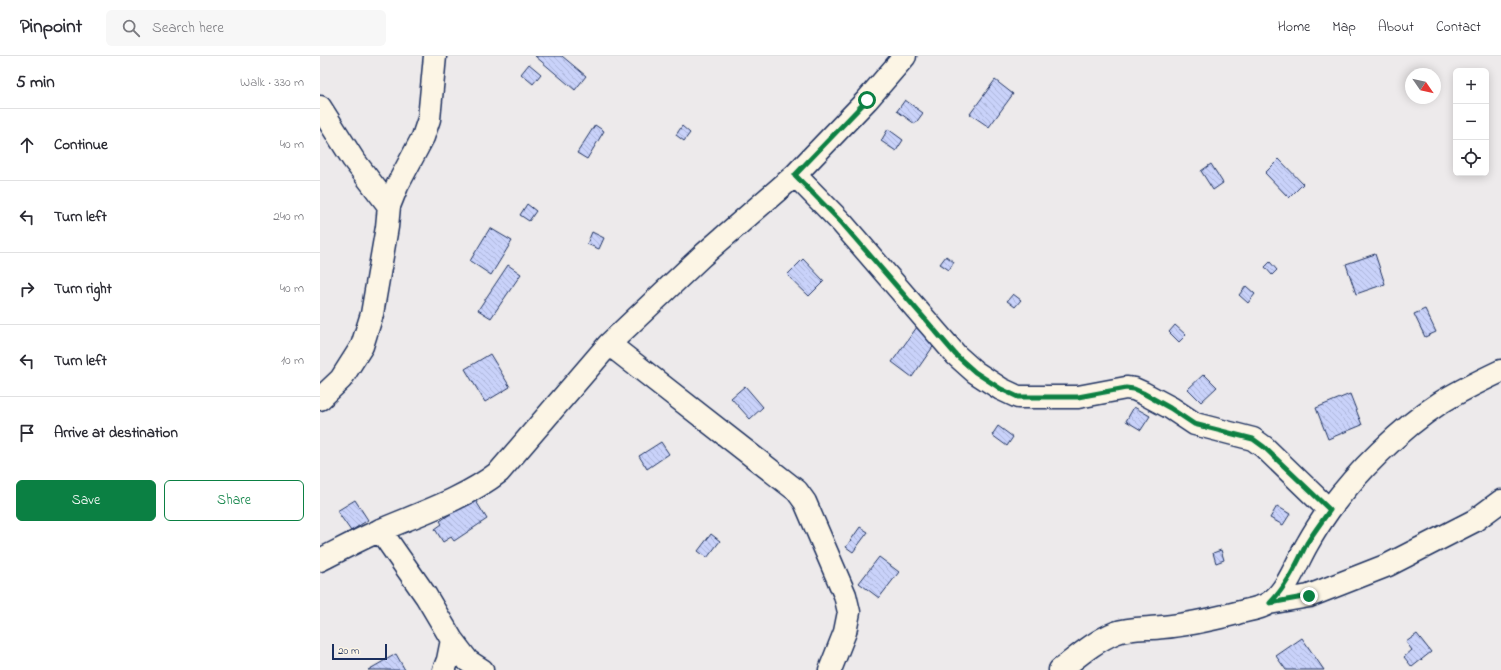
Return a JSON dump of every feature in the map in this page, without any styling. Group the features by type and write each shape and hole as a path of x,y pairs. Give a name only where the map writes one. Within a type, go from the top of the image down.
{"street":[{"path":"320,400 341,379 351,366 362,346 372,314 387,227 389,206 397,186 423,137 429,119 435,56"},
{"path":"320,560 380,530 433,509 469,491 499,472 609,344 702,256 795,175 867,100 905,56"},
{"path":"320,108 353,159 389,206"},
{"path":"795,175 842,223 956,355 975,372 1001,389 1018,397 1078,397 1126,388 1134,389 1170,408 1194,424 1253,439 1264,447 1330,510"},
{"path":"609,344 797,491 805,502 845,595 849,612 845,632 830,670"},
{"path":"1270,603 1280,593 1288,581 1308,542 1330,510 1376,457 1412,424 1439,404 1471,385 1501,371"},
{"path":"1060,670 1078,656 1115,633 1130,629 1187,624 1259,608 1270,603 1309,596 1388,565 1474,521 1501,501"},
{"path":"380,530 426,596 452,640 468,661 482,670"},
{"path":"444,670 448,660 452,640"}],"building":[{"path":"535,56 562,56 586,76 575,90"},
{"path":"529,64 541,74 533,84 521,74"},
{"path":"995,80 1013,94 989,127 970,114"},
{"path":"905,100 923,113 915,124 897,111"},
{"path":"595,125 604,131 587,159 577,153"},
{"path":"682,126 690,133 684,141 676,135"},
{"path":"888,129 903,140 896,151 881,141"},
{"path":"1279,159 1303,184 1289,198 1265,173"},
{"path":"1211,164 1223,183 1213,190 1201,171"},
{"path":"527,204 536,211 529,221 520,215"},
{"path":"490,228 512,241 491,275 470,261"},
{"path":"592,232 604,238 599,249 587,244"},
{"path":"1375,254 1385,284 1356,294 1346,264"},
{"path":"946,256 954,262 949,270 940,264"},
{"path":"803,259 824,281 809,296 787,275"},
{"path":"1270,262 1277,270 1272,275 1265,267"},
{"path":"508,265 521,274 491,318 478,310"},
{"path":"1246,286 1255,294 1248,303 1239,295"},
{"path":"1013,294 1021,300 1015,307 1007,301"},
{"path":"1425,309 1436,332 1425,337 1414,314"},
{"path":"1175,325 1186,335 1179,342 1169,332"},
{"path":"917,327 937,341 912,377 892,362"},
{"path":"490,354 510,387 485,402 465,369"},
{"path":"1204,374 1217,387 1201,402 1188,389"},
{"path":"745,386 763,407 750,419 731,398"},
{"path":"1350,394 1362,425 1328,439 1316,408"},
{"path":"1134,407 1150,416 1141,430 1126,421"},
{"path":"998,426 1013,437 1007,446 992,435"},
{"path":"661,442 669,454 647,469 639,456"},
{"path":"474,498 487,519 454,541 451,537 443,542 435,529 442,524 440,521"},
{"path":"355,500 368,520 351,531 337,511"},
{"path":"1277,506 1290,514 1283,525 1270,518"},
{"path":"860,527 868,532 853,552 846,547"},
{"path":"711,534 720,541 707,558 698,551"},
{"path":"1221,550 1224,560 1216,563 1213,553"},
{"path":"879,557 899,572 879,598 859,583"},
{"path":"1417,634 1431,652 1412,667 1404,657 1412,650 1406,642"},
{"path":"1302,638 1324,670 1286,670 1276,656"},
{"path":"396,654 405,670 368,670"}],"route":[{"path":"867,100 795,175 872,256 956,355 975,372 1001,389 1018,397 1078,397 1108,393 1126,388 1134,389 1170,408 1194,424 1253,439 1264,447 1330,510 1308,542 1288,581 1280,593 1270,603 1309,596"}]}
